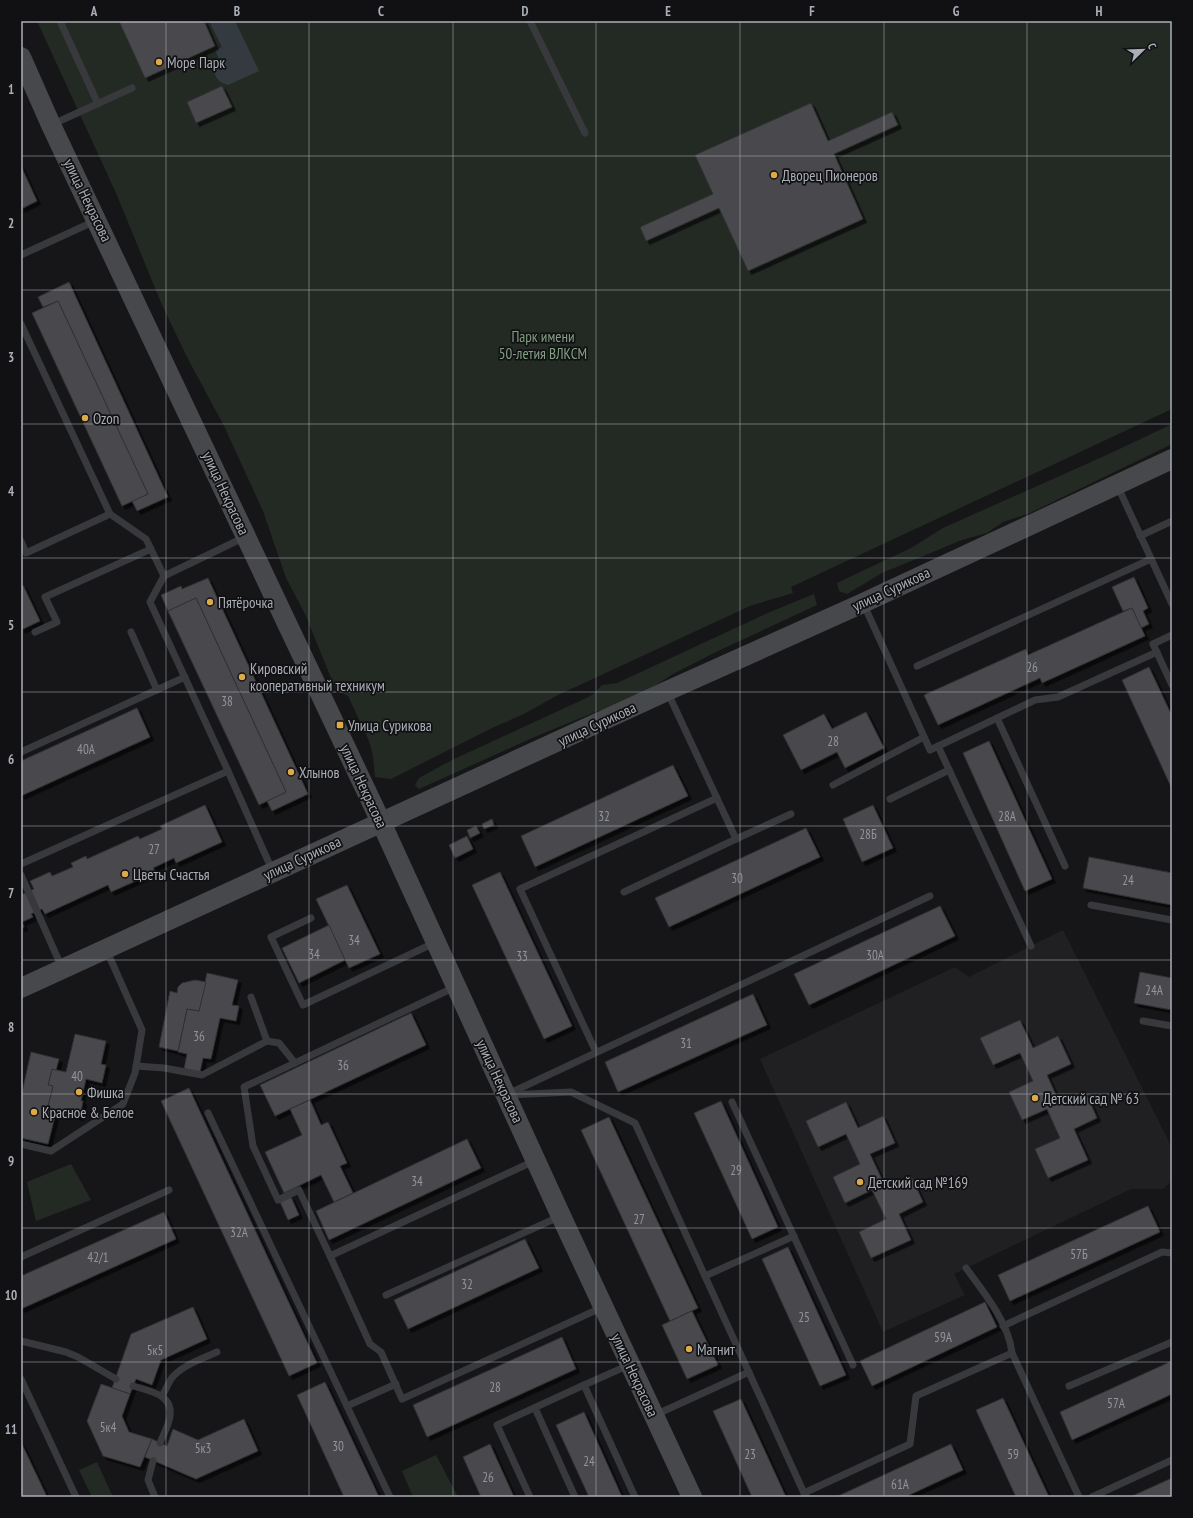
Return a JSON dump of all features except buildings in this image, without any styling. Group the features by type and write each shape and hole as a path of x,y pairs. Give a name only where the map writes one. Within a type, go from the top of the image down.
{"street":[{"name":"улица Некрасова","path":"21,56 51,125 247,536 381,822 561,1216 692,1497"},
{"name":"улица Сурикова","path":"21,988 667,691 863,603 1172,459"}],"lane":[{"path":"60,21 98,104"},
{"path":"530,21 585,133"},
{"path":"51,125 132,88"},
{"path":"21,255 97,220"},
{"path":"21,324 110,514 146,540 164,576"},
{"path":"1117,484 1172,604"},
{"path":"21,541 26,553 110,514"},
{"path":"1140,536 1172,521"},
{"path":"247,536 164,576 150,602 273,872"},
{"path":"35,632 57,622 45,597 151,549"},
{"path":"918,666 1151,559"},
{"path":"863,603 930,750 1035,700 1058,697 1157,652"},
{"path":"131,632 157,690"},
{"path":"1172,635 1153,644 1172,685"},
{"path":"21,752 185,677"},
{"path":"667,691 736,839"},
{"path":"997,718 1065,866"},
{"path":"833,785 924,737"},
{"path":"938,746 1031,946"},
{"path":"890,799 949,770"},
{"path":"21,864 228,771"},
{"path":"596,1052 520,889 717,798"},
{"path":"624,892 791,814"},
{"path":"21,875 62,969"},
{"path":"507,1095 930,896"},
{"path":"1091,905 1172,920"},
{"path":"311,918 271,937 303,1005 435,942"},
{"path":"21,1144 51,1151 123,1104 135,1073 142,1030 106,948"},
{"path":"456,987 244,1087 253,1146 278,1200 299,1190 370,1344 381,1352 402,1399 603,1307"},
{"path":"251,996 267,1041"},
{"path":"1143,1020 1172,1026"},
{"path":"136,1066 164,1068 202,1075 267,1041 279,1043 295,1063"},
{"path":"507,1095 571,1092 635,1123 805,1495 910,1444 916,1396 1012,1353"},
{"path":"732,1102 853,1366"},
{"path":"208,1113 390,1497"},
{"path":"330,1256 536,1160"},
{"path":"21,1257 169,1190"},
{"path":"386,1295 561,1216"},
{"path":"705,1276 794,1236"},
{"path":"1003,1326 1162,1252 1172,1253"},
{"path":"966,1268 994,1306 1011,1344 1012,1353 1079,1497"},
{"path":"21,1341 66,1352 78,1357 116,1379"},
{"path":"1069,1386 1172,1342"},
{"path":"162,1396 178,1372 185,1367 217,1352"},
{"path":"530,1497 497,1425 630,1364"},
{"path":"654,1416 749,1372"},
{"path":"21,1379 76,1497"},
{"path":"347,1406 396,1384"},
{"path":"584,1385 635,1497"},
{"path":"133,1386 158,1393 166,1399 170,1408 170,1417 160,1443"},
{"path":"535,1408 575,1497"},
{"path":"153,1460 148,1480 155,1497"},
{"path":"1092,1497 1172,1460"}],"shaded area":[{"path":"209,21 235,21 259,71 228,85 218,79 213,67 219,59 215,50 222,47"},
{"path":"1063,930 1172,1148 1172,1181 1163,1189 1131,1189 954,1274 965,1295 883,1332 760,1059 955,967 969,977"}],"green space":[{"name":"Парк имени 50-летия ВЛКСМ","path":"37,21 1172,21 1172,409 791,587 793,593 750,606 556,696 524,714 492,728 391,779 375,777 373,756 369,741 348,696 336,690 305,614 286,578 263,511 224,426 188,359 162,305 116,193"},
{"path":"1172,424 1172,444 1030,513 1003,522 987,533 962,540 882,573 847,594 839,591 837,583 911,548 943,528"},
{"path":"814,594 817,605 716,652 673,674 627,704 613,709 598,711 539,735 419,789 415,785 419,778 452,760 592,695 602,685 617,683 770,612"},
{"path":"71,1164 91,1200 36,1221 27,1182"},
{"path":"436,1455 458,1497 413,1497 402,1471"},
{"path":"97,1462 113,1497 92,1497 79,1470"}],"place":[{"name":"Море Парк","path":"159,62"},
{"name":"Дворец Пионеров","path":"774,175"},
{"name":"Ozon","path":"85,418"},
{"name":"Пятёрочка","path":"210,602"},
{"name":"Кировский кооперативный техникум","path":"242,677"},
{"name":"Улица Сурикова","path":"340,725"},
{"name":"Хлынов","path":"291,772"},
{"name":"Цветы Счастья","path":"125,874"},
{"name":"Фишка","path":"79,1092"},
{"name":"Детский сад № 63","path":"1035,1098"},
{"name":"Красное & Белое","path":"34,1112"},
{"name":"Детский сад №169","path":"860,1182"},
{"name":"Магнит","path":"689,1349"}]}
